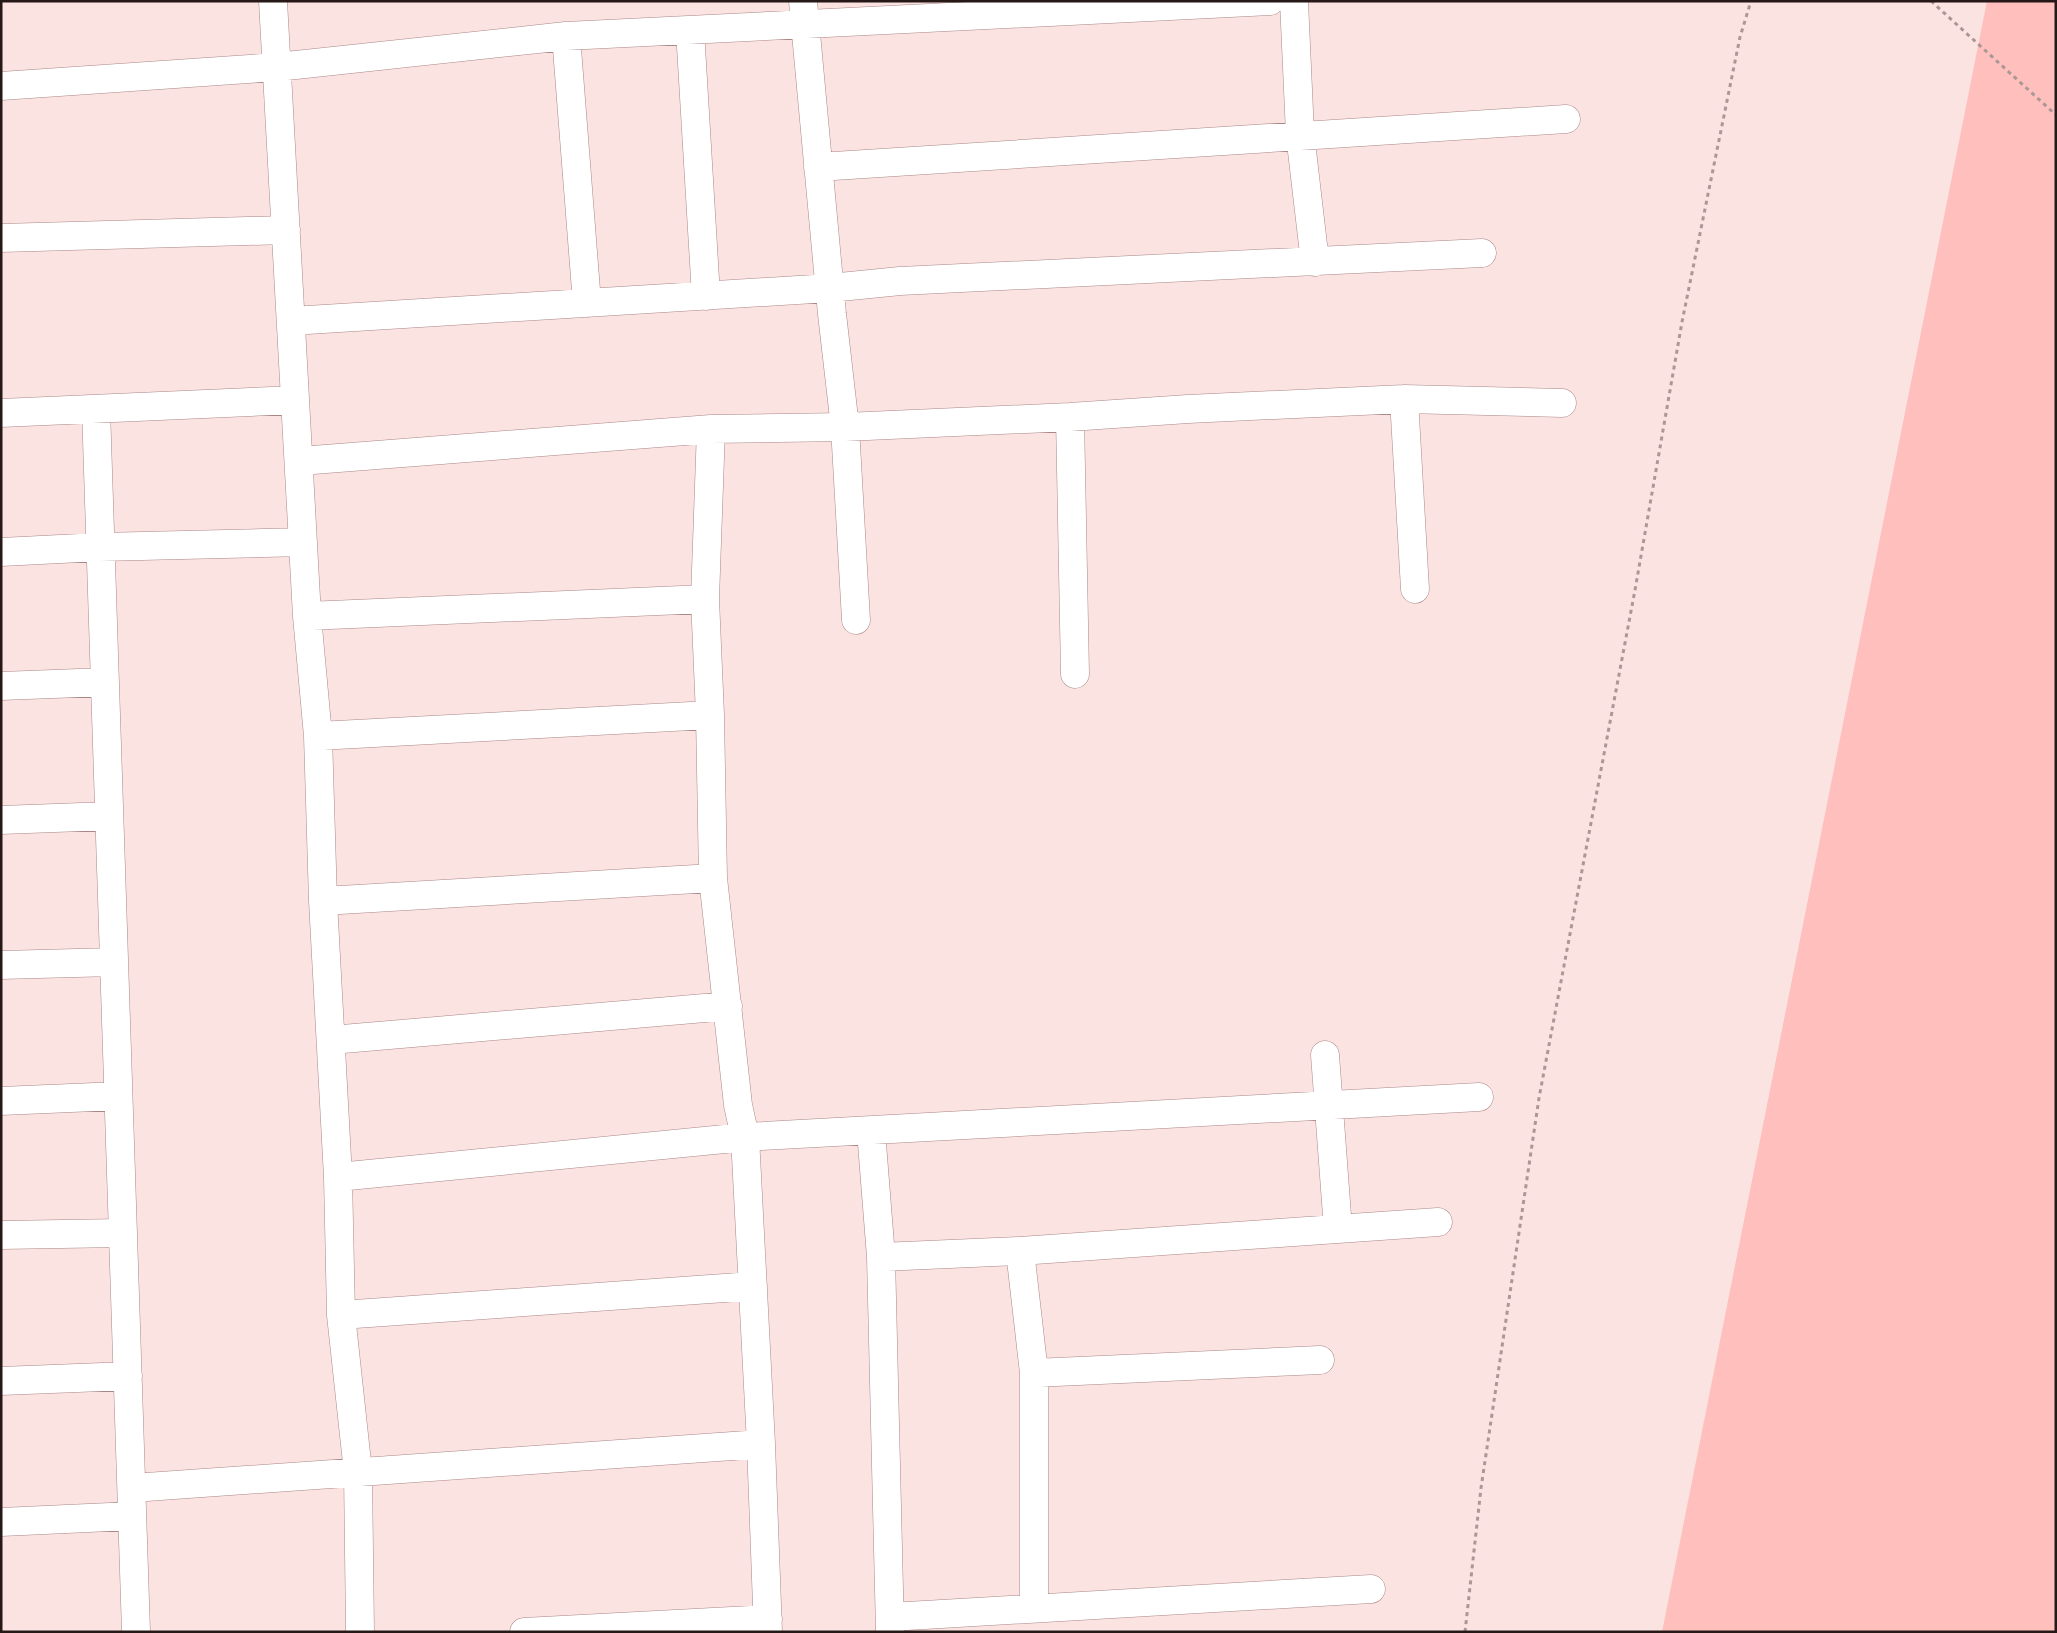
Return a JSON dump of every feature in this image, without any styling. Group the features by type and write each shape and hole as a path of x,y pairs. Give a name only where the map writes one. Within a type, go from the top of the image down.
{"street":[{"path":"273,1 300,462 307,616 318,736 323,901 338,1177 341,1315 358,1472 360,1632"},
{"path":"1,86 276,67 566,36 690,30 804,13 1270,1"},
{"path":"1294,1 1300,134 1315,262"},
{"path":"804,13 845,426 856,620"},
{"path":"690,30 706,296"},
{"path":"566,36 587,303"},
{"path":"818,167 1300,134 1566,119"},
{"path":"1,238 286,230"},
{"path":"291,321 830,288 900,281 1482,253"},
{"path":"300,462 711,429 1070,417 1188,408 1404,399 1562,403"},
{"path":"1404,399 1415,590"},
{"path":"1,413 295,400"},
{"path":"96,409 136,1632"},
{"path":"1070,417 1075,674"},
{"path":"524,1632 768,1625 761,1444 744,1137 738,1104 713,878 710,714 705,599 711,429"},
{"path":"1,552 100,547 303,542"},
{"path":"307,616 705,599"},
{"path":"1,686 104,682"},
{"path":"318,736 710,714"},
{"path":"1,820 109,816"},
{"path":"323,901 713,878"},
{"path":"1,965 114,962"},
{"path":"331,1040 728,1006"},
{"path":"1325,1055 1338,1229"},
{"path":"1,1101 118,1096"},
{"path":"338,1177 744,1137 1479,1097"},
{"path":"870,1131 880,1257 890,1624 976,1622 1034,1608 1371,1589"},
{"path":"880,1257 1020,1251 1438,1222"},
{"path":"1,1235 122,1233"},
{"path":"1020,1251 1034,1373 1034,1608"},
{"path":"341,1315 753,1286"},
{"path":"1034,1373 1320,1360"},
{"path":"1,1381 128,1376"},
{"path":"132,1488 761,1444"},
{"path":"1,1522 132,1516"}],"path":[{"path":"1465,1632 1481,1488 1539,1098 1635,590 1682,322 1740,37 1751,1"},
{"path":"1931,1 2056,115"}],"shaded area":[{"path":"1987,1 2056,1 2056,1632 1662,1632"}]}
